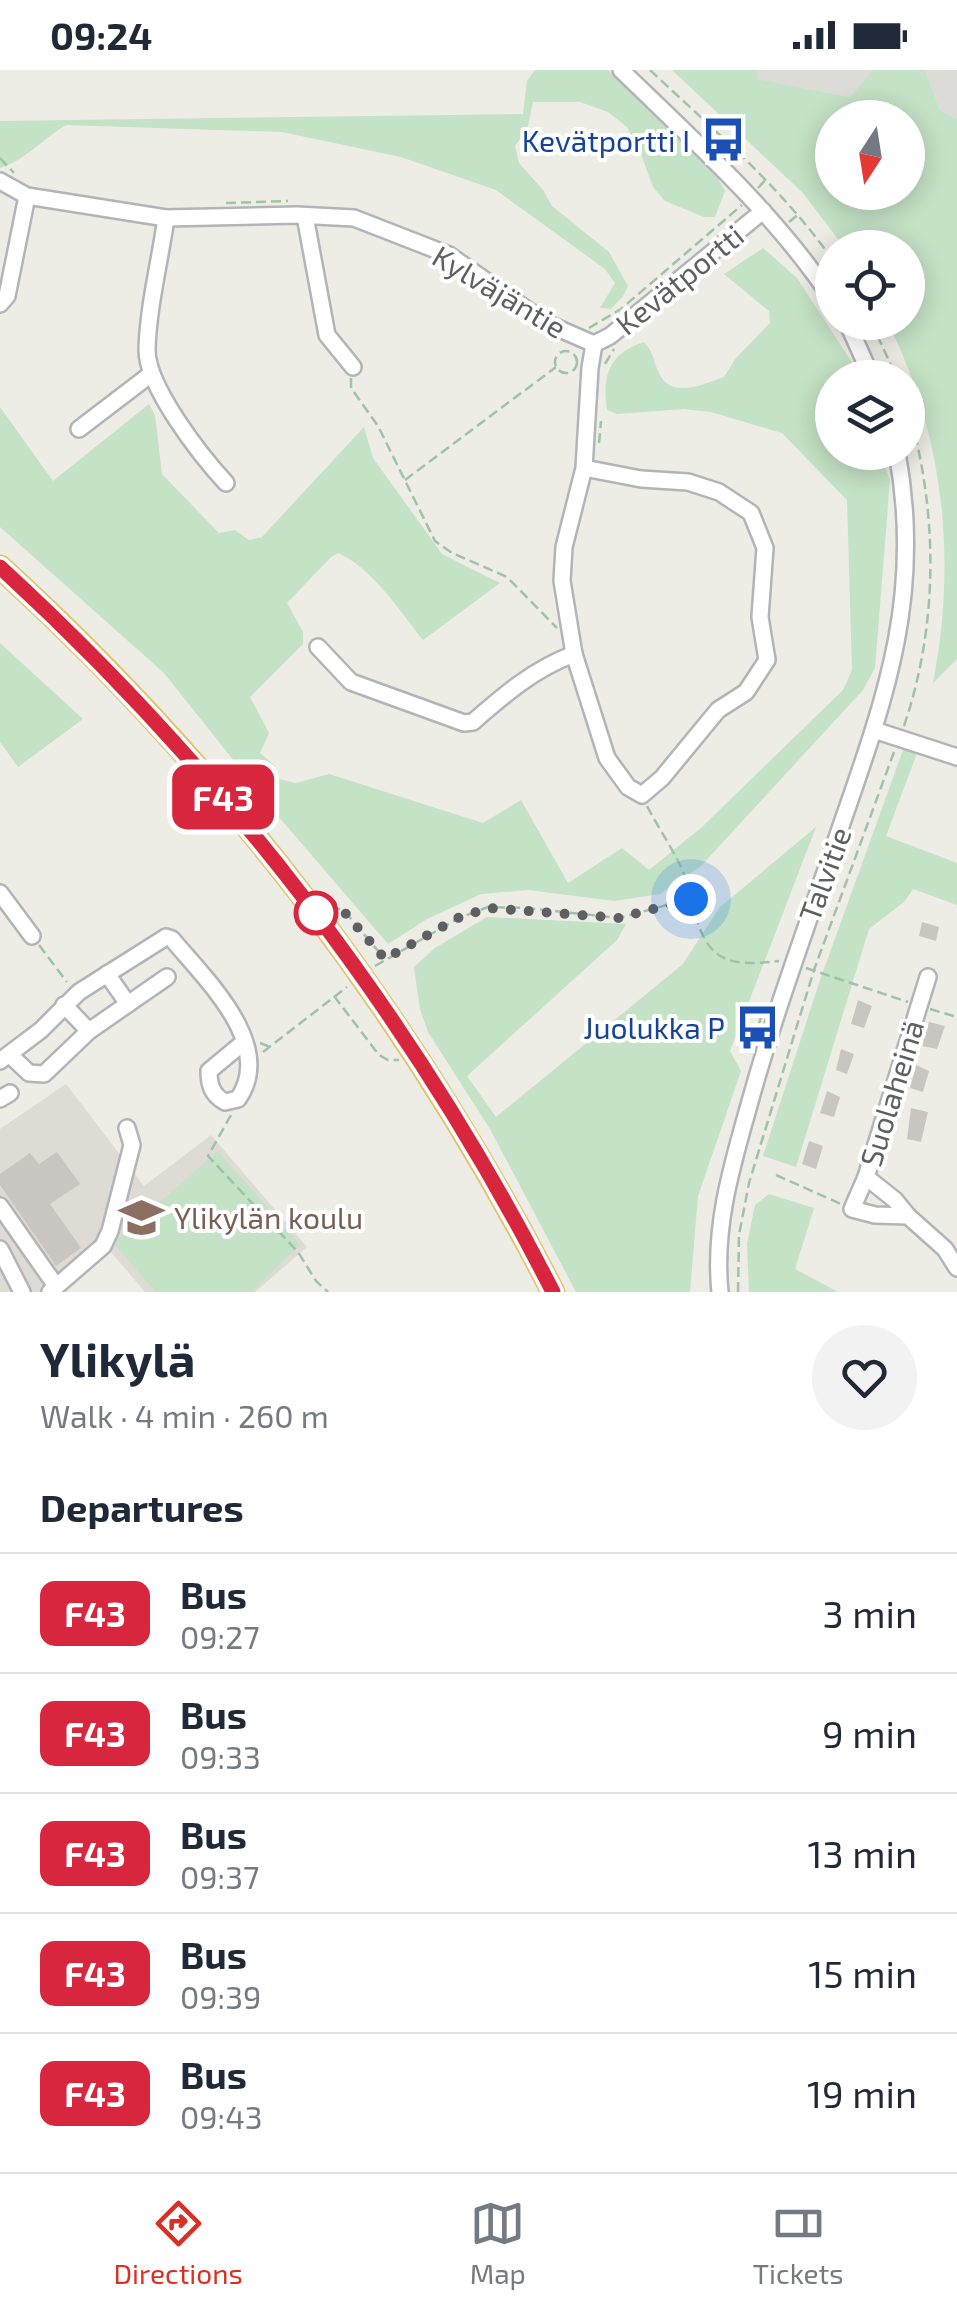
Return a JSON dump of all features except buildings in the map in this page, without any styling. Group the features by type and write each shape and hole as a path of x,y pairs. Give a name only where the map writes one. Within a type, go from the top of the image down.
{"main road":[{"path":"0,567 164,730 308,901 432,1081 508,1205 553,1292"}],"street":[{"path":"621,70 763,211 815,275"},
{"name":"Kylväjäntie","path":"0,180 27,196 166,218 354,218 449,255 546,324 594,344 590,368 590,470 564,547 562,581 574,654 607,758 628,787 642,795"},
{"path":"0,304 7,296 27,196"},
{"name":"Kevätportti","path":"594,344 610,336 763,211"},
{"path":"304,216 326,335 353,367"},
{"path":"166,218 147,352 152,374 198,453 226,483"},
{"path":"80,429 152,374"},
{"path":"590,470 688,482 719,492 751,513 765,548 760,617 767,660 746,692 718,710 662,778 642,795"},
{"name":"Talvitie","path":"720,1292 720,1236 728,1181 792,964 893,666 905,592 907,528 899,470"},
{"path":"318,648 351,682 464,722 473,722 534,673 574,654"},
{"path":"874,730 957,757"},
{"path":"0,893 32,936"},
{"path":"167,977 89,1031 44,1074 28,1074 5,1058 41,1030 64,1004 166,936 220,997 244,1041 250,1062 248,1084 238,1099 225,1102 216,1097 210,1071 244,1041"},
{"path":"108,974 128,1004"},
{"name":"Suolaheinä","path":"852,1209 866,1177 928,977"},
{"path":"64,1004 89,1031"},
{"path":"0,1206 53,1289 103,1246 132,1145 128,1128"},
{"path":"866,1177 946,1248 957,1268"},
{"path":"852,1209 875,1215 908,1216"},
{"path":"0,1249 22,1292"}],"path":[{"path":"650,70 767,178 815,236"},
{"path":"602,368 618,344"},
{"path":"568,351 576,358 575,368 569,372 556,367 555,360 562,352 568,351"},
{"path":"353,367 350,388 378,426 434,541 507,577 559,630 568,627"},
{"path":"405,480 556,367"},
{"path":"590,470 600,410"},
{"path":"642,795 686,879 700,934 729,963 792,964 957,1017"},
{"path":"370,969 458,918 488,908 619,918 691,899"},
{"path":"325,907 332,904 346,912 385,959"},
{"path":"32,936 63,979 80,992"},
{"path":"250,1062 354,981"},
{"path":"334,996 379,1055 401,1060"},
{"path":"244,1041 270,1047"},
{"path":"238,1099 208,1156 298,1252 328,1292"},
{"path":"776,1175 852,1209"},
{"path":"738,1292 739,1234 750,1183"}],"shaded area":[{"path":"757,70 872,70 850,97 756,79"},
{"path":"925,70 957,70 957,119 940,110"},
{"name":"Ylikylän koulu","path":"66,1084 144,1186 211,1135 307,1247 255,1292 145,1292 111,1252 63,1292 0,1292 0,1129"}],"green space":[{"path":"535,70 608,70 715,173 725,191 715,217 704,217 665,201 653,187 627,127 608,112 580,102 533,102 527,130 515,146 519,163 552,206 609,252 628,286 611,309 600,308 615,283 605,269 496,190 401,157 282,132 66,125 18,160 0,168 0,121 523,114 527,81"},
{"path":"672,70 757,70 757,79 850,97 872,70 925,70 940,110 957,119 957,659 933,683 944,591 941,499 925,421 925,360 904,360 896,340 925,340 925,230 831,230 816,210 925,210 925,100 815,100 815,209"},
{"path":"763,248 797,278 815,306 815,340 837,340 850,360 815,360 815,467 782,433 711,412 684,409 617,414 607,410 610,367 623,352 644,342 663,380 670,385 687,388 724,377 736,358 770,323 769,311 724,274"},
{"path":"149,404 155,415 162,474 219,533 235,530 249,540 262,537 364,427 373,458 442,554 500,583 423,640 385,591 362,569 338,553 331,557 287,603 303,632 303,644 250,697 269,733 260,753 275,766 275,778 296,783 329,774 483,823 521,800 568,883 622,848 649,870 702,827 843,690 852,670 847,500 818,470 886,470 890,480 875,668 863,690 701,866 660,894 614,901 528,890 481,894 427,919 388,944 278,816 164,673 0,527 0,407 53,481"},
{"path":"0,643 83,719 18,767 0,742"},
{"path":"903,750 917,753 886,836 957,863 957,905 913,889 904,902 869,929 796,1167 763,1156 819,983"},
{"path":"816,827 730,1051 741,1071 698,1196 690,1292 576,1292 490,1129 428,1032 414,967 435,948 487,917 626,924 617,940 467,1076 496,1117 683,964 719,908"},
{"path":"218,1151 300,1245 251,1292 156,1292 113,1243"},
{"path":"769,1194 814,1208 795,1269 838,1292 749,1292 747,1244 755,1205"}],"bus line":[{"name":"F43","path":"0,567 164,730 308,901 445,1100 508,1205 553,1292"}],"place":[{"name":"Kevätportti I","path":"723,140"},
{"name":"Juolukka P","path":"758,1027"},
{"name":"Ylikylän koulu","path":"141,1217"}],"route":[{"path":"316,913 332,904 339,906 385,959 458,918 488,908 619,918 691,899"}]}
